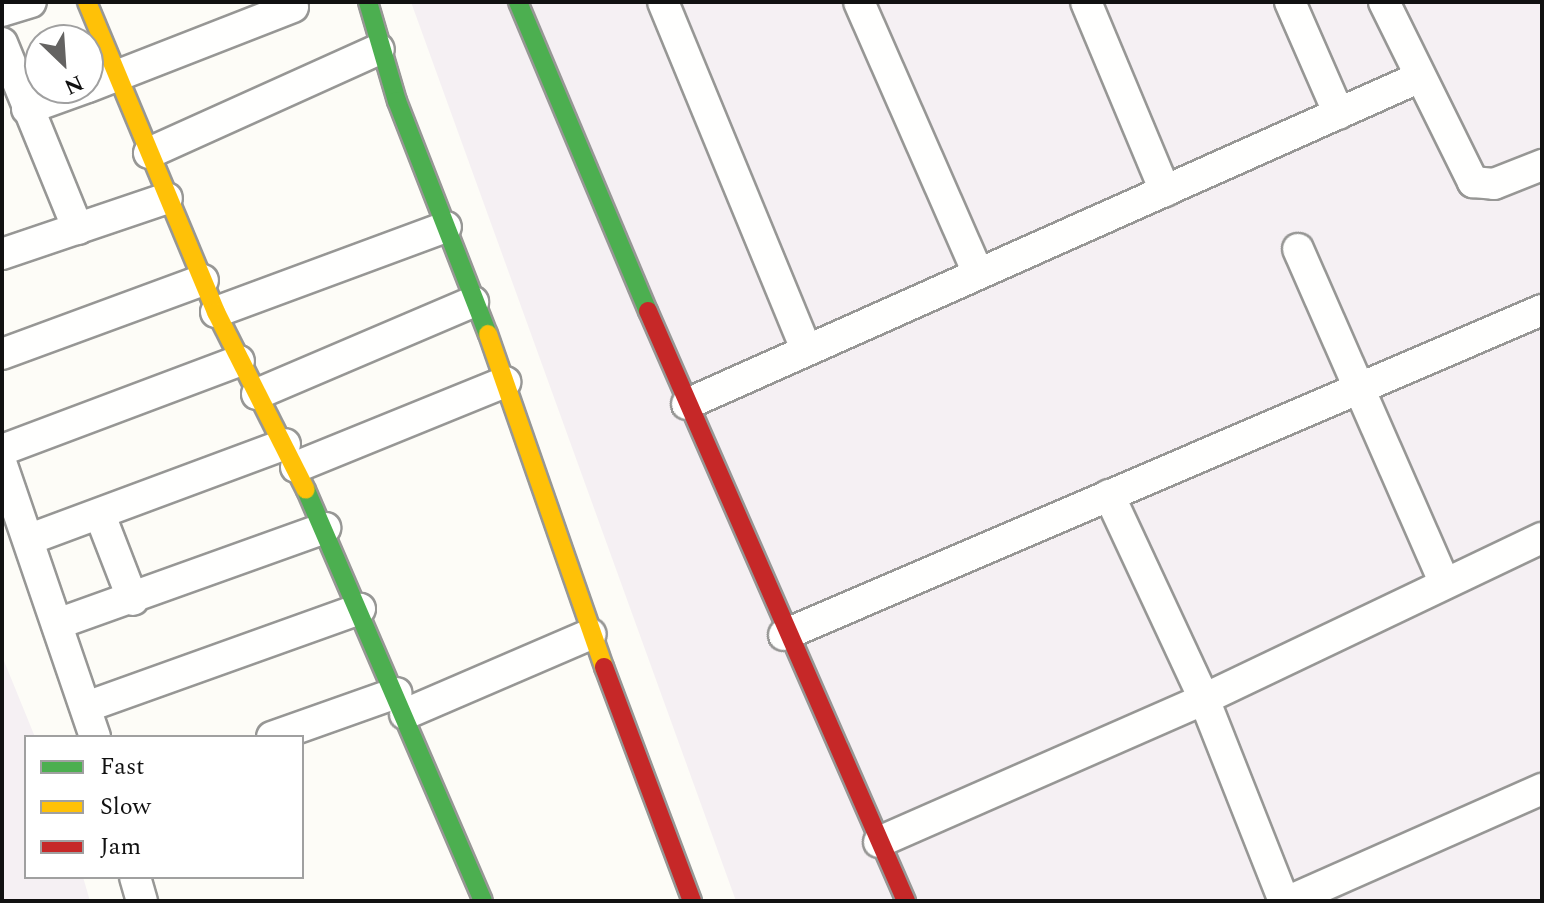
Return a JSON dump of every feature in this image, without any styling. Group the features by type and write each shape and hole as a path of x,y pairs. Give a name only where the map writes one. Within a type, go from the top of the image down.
{"street":[{"path":"87,2 216,312 291,455 325,528 483,901"},
{"path":"368,2 379,49 505,382 591,634 692,901"},
{"path":"518,2 784,635 906,901"},
{"path":"663,2 805,347"},
{"path":"859,2 978,273"},
{"path":"1086,2 1165,191"},
{"path":"1290,2 1339,114"},
{"path":"1384,2 1473,182 1494,184 1542,165"},
{"path":"104,81 293,7"},
{"path":"2,43 78,229"},
{"path":"149,153 379,49"},
{"path":"687,404 805,347 1420,77"},
{"path":"27,109 40,104"},
{"path":"2,254 167,198"},
{"path":"216,312 446,227"},
{"path":"1298,249 1354,389 1444,582"},
{"path":"2,354 203,280"},
{"path":"257,394 473,302"},
{"path":"784,635 1542,310"},
{"path":"2,450 239,361"},
{"path":"30,539 505,382"},
{"path":"2,465 30,539 94,735"},
{"path":"1109,495 1204,699 1286,901 1542,789"},
{"path":"100,515 133,600"},
{"path":"57,624 133,600 325,528"},
{"path":"879,842 1204,699 1444,582 1542,538"},
{"path":"86,707 360,609"},
{"path":"280,735 400,704 591,634"},
{"path":"136,879 142,901"}],"shaded area":[{"path":"411,2 1542,2 1542,901 736,901"},
{"path":"2,656 34,735 24,735 24,879 84,879 90,901 2,901"}],"traffic: fast":[{"path":"368,2 397,101 488,334"},
{"path":"518,2 648,311"},
{"path":"306,490 483,901"}],"traffic: slow":[{"path":"87,2 216,312 306,490"},
{"path":"488,334 604,667"}],"traffic: jam":[{"path":"648,311 906,901"},
{"path":"604,667 692,901"}]}
